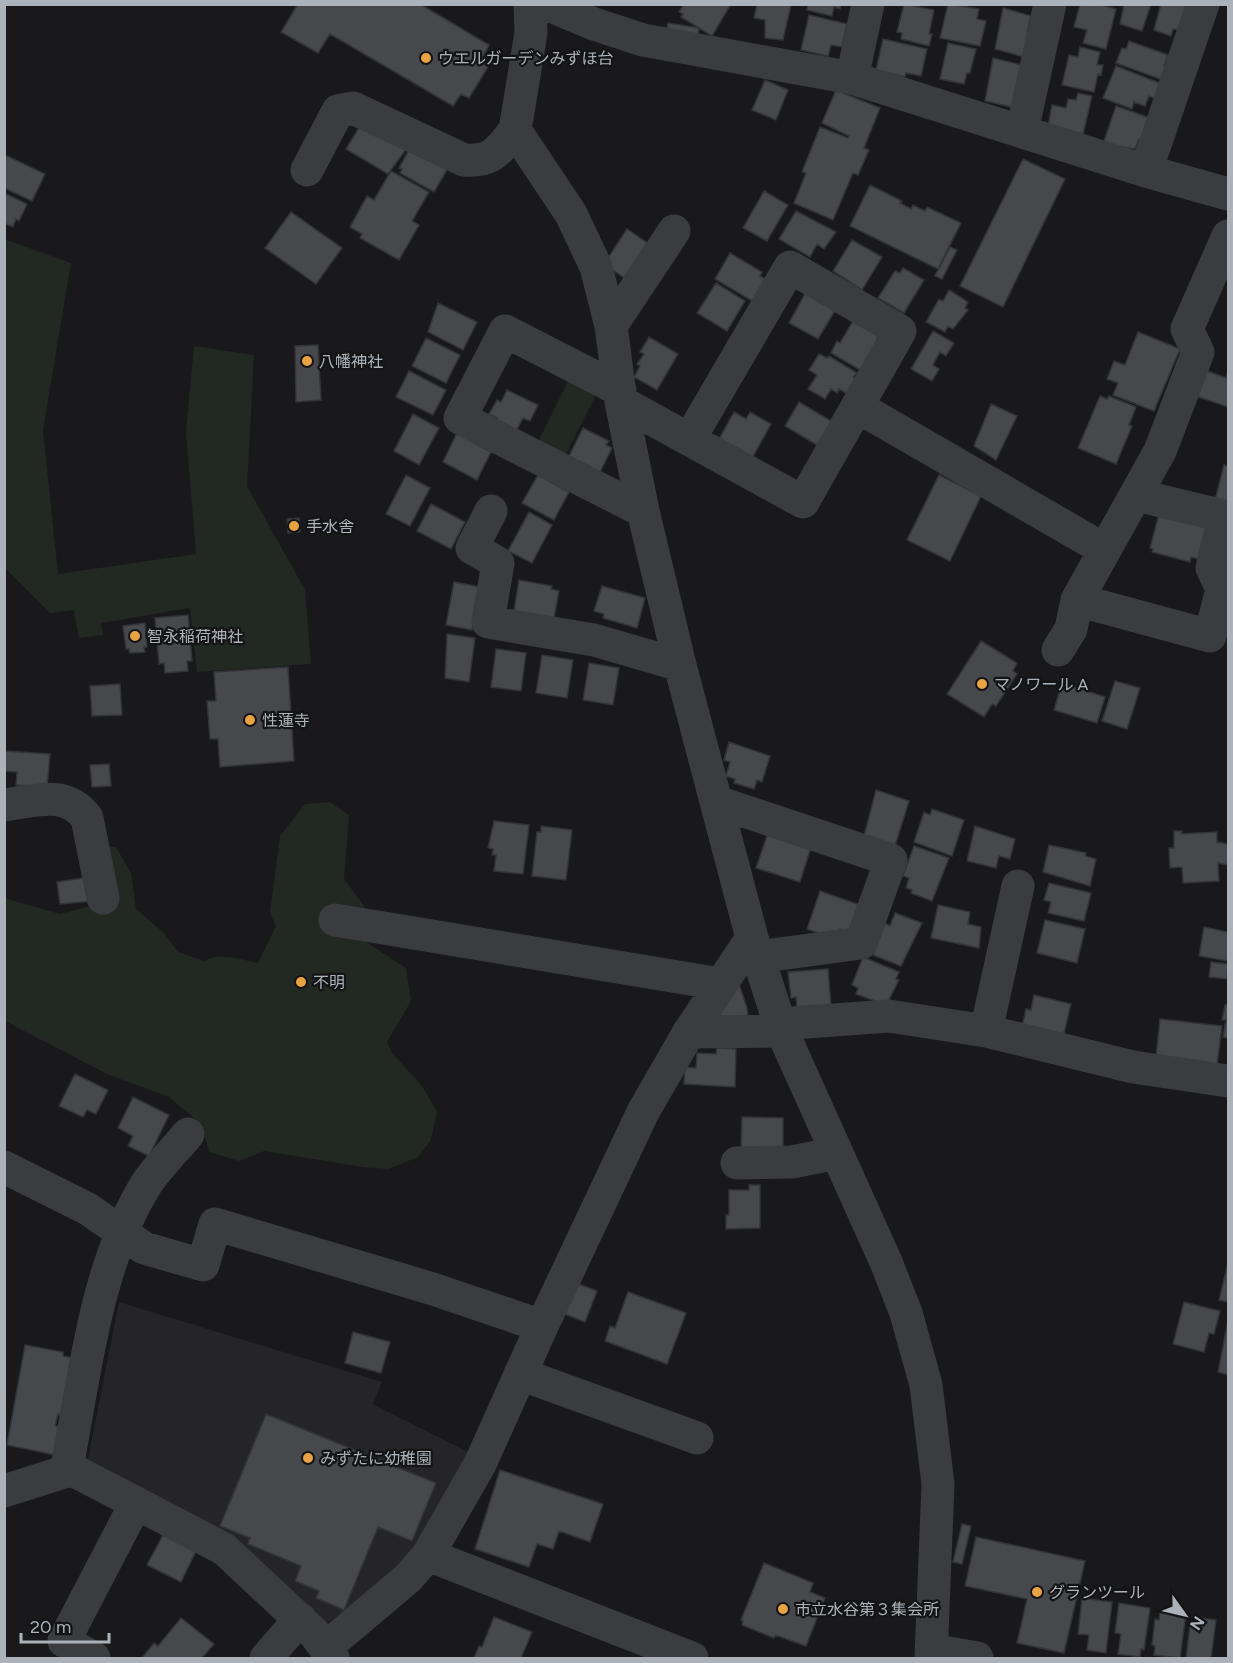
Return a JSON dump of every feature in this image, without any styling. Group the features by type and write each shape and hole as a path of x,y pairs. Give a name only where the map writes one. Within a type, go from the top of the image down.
{"street":[{"path":"307,170 338,111 353,108 464,160 481,162 496,154 515,130 531,33 530,4"},
{"path":"546,4 594,24 643,40 852,78 1146,171 1228,194"},
{"path":"852,78 868,4"},
{"path":"1022,131 1050,4"},
{"path":"1146,171 1203,4"},
{"path":"515,130 571,214 596,267 611,326 621,396 643,511 680,665 755,947 781,1028 906,1313 926,1385 938,1484 931,1654 977,1659"},
{"path":"611,326 674,231"},
{"path":"1058,650 1071,629 1077,600 1160,450 1198,352 1187,329 1228,236"},
{"path":"643,511 460,418 505,331 621,396 690,438 803,502 900,331 790,267 690,438"},
{"path":"858,407 1105,550"},
{"path":"1077,600 1210,636 1222,589 1212,568 1226,516 1136,495"},
{"path":"491,511 472,548 498,563 488,622 594,640 680,665"},
{"path":"4,805 57,799 71,801 81,809 87,818 103,898"},
{"path":"67,1467 224,1550 300,1619 329,1653 408,1578 428,1555 480,1464 638,1122 689,1032 720,984 755,947 861,943 891,860 717,802"},
{"path":"986,1031 1018,886"},
{"path":"335,920 720,984"},
{"path":"689,1032 781,1028 889,1016 986,1031 1133,1067 1228,1081"},
{"path":"4,1491 64,1472 67,1467 95,1320 122,1233 148,1182 188,1134"},
{"path":"737,1163 792,1162 837,1153"},
{"path":"4,1167 88,1209 144,1248 203,1265 215,1224 433,1289 542,1326"},
{"path":"520,1374 697,1438"},
{"path":"94,1659 64,1641 136,1503"},
{"path":"428,1555 674,1655"},
{"path":"266,1659 300,1619"}],"shaded area":[{"path":"4,239 71,263 43,430 58,574 196,554 186,432 194,346 254,355 247,486 305,590 311,664 197,672 190,608 101,623 103,635 79,638 74,610 50,613 5,568"},
{"path":"569,379 597,393 563,460 536,446"},
{"path":"330,802 349,815 344,879 364,906 366,942 406,968 411,1001 387,1042 392,1053 422,1086 437,1112 431,1140 418,1157 388,1169 264,1151 239,1161 209,1152 202,1125 169,1097 109,1075 5,1021 4,898 60,914 90,906 108,847 116,847 131,873 136,909 163,932 178,952 204,961 223,957 258,963 276,926 270,913 280,836 305,804"},
{"path":"119,1302 382,1382 373,1404 472,1454 453,1493 398,1569 324,1626 221,1531 88,1459"}],"building":[{"name":"ウエルガーデンみずほ台","path":"298,4 420,4 489,45 480,62 488,67 469,98 461,94 453,106 330,34 318,53 281,32"},
{"path":"684,4 731,4 712,36 681,17 683,14 679,12"},
{"path":"757,4 791,5 783,40 765,38 765,20 754,18"},
{"path":"808,4 841,4 840,9 834,7 832,16 807,10"},
{"path":"904,4 934,10 929,46 901,39 902,33 897,32"},
{"path":"948,4 979,9 977,19 986,21 980,46 940,38"},
{"path":"1080,4 1098,4 1116,9 1106,49 1083,43 1087,30 1074,27"},
{"path":"1124,4 1151,4 1142,31 1120,24"},
{"path":"1161,4 1191,4 1178,30 1173,29 1171,36 1154,30"},
{"path":"1003,8 1031,16 1027,33 1030,34 1024,57 995,49"},
{"path":"809,15 847,24 842,47 831,45 828,56 801,50"},
{"path":"668,23 699,28 697,39 666,34"},
{"path":"883,39 927,49 921,76 906,73 905,77 876,70"},
{"path":"1129,41 1168,55 1164,66 1169,67 1163,80 1116,63 1122,48 1126,49"},
{"path":"948,43 976,49 970,73 967,73 964,84 940,79"},
{"path":"1080,47 1100,52 1097,65 1103,65 1101,75 1098,74 1094,92 1062,85 1069,55 1078,57"},
{"path":"993,58 1022,65 1012,107 985,101"},
{"path":"1116,66 1162,84 1156,99 1149,96 1145,106 1134,102 1132,109 1103,98"},
{"path":"765,80 788,90 776,120 752,110"},
{"path":"836,90 880,108 864,148 869,150 858,175 853,173 833,220 794,203 806,173 802,172 820,127 848,138 849,136 822,123"},
{"path":"1078,93 1092,96 1083,134 1048,126 1052,105 1066,108 1068,99 1076,100"},
{"path":"1116,106 1150,118 1142,140 1139,139 1135,149 1103,144"},
{"path":"363,121 410,144 388,174 346,149"},
{"path":"409,150 448,168 434,192 400,173 402,169 399,168"},
{"path":"5,155 45,174 32,201 4,188"},
{"path":"1023,159 1065,179 1003,307 960,286"},
{"path":"391,171 429,192 412,221 419,225 399,260 360,238 362,234 350,227 367,196 374,200"},
{"path":"870,185 902,201 900,203 911,209 913,205 925,211 927,207 961,223 938,269 850,226"},
{"path":"764,191 788,205 767,241 743,228"},
{"path":"4,193 27,204 19,221 16,219 13,227 6,224 4,226"},
{"path":"796,211 836,232 824,249 817,244 810,257 779,239"},
{"path":"291,212 342,248 316,284 265,248"},
{"path":"627,229 652,246 629,281 604,264"},
{"path":"852,240 882,257 862,290 833,271"},
{"path":"950,247 957,250 942,279 935,276"},
{"path":"730,253 762,272 760,276 767,280 754,302 715,279"},
{"path":"903,268 924,280 904,313 878,298 895,271 900,273"},
{"path":"716,283 745,301 727,331 697,313"},
{"path":"949,290 968,302 965,308 968,310 953,329 948,326 945,332 926,322 939,299 943,301"},
{"path":"806,292 836,309 818,339 789,323"},
{"path":"438,303 477,322 463,350 428,332"},
{"path":"853,321 879,336 865,373 831,353 837,341 840,343"},
{"path":"933,331 954,343 946,356 940,352 933,365 939,369 932,381 911,369"},
{"path":"1138,332 1180,349 1154,411 1113,395 1118,383 1107,379 1114,361 1125,365"},
{"path":"649,337 678,354 657,390 634,377 640,366 637,364 644,354 640,352"},
{"path":"426,338 460,355 446,383 412,366"},
{"name":"八幡神社","path":"318,345 321,400 296,402 295,346"},
{"path":"819,354 827,358 829,356 857,373 853,377 859,381 848,394 839,389 837,393 831,389 825,399 808,389 817,375 809,370"},
{"path":"409,371 446,390 433,415 396,397"},
{"path":"1207,371 1226,378 1228,371 1228,407 1196,396"},
{"path":"507,390 538,405 530,421 523,418 516,431 495,421 497,418 489,414 497,400 501,402"},
{"path":"1100,396 1107,399 1109,396 1136,407 1129,425 1132,426 1116,464 1078,448"},
{"path":"799,402 836,424 822,448 785,426"},
{"path":"991,404 1017,416 996,460 974,446"},
{"path":"734,412 746,419 750,412 771,424 751,460 718,441"},
{"path":"413,414 439,428 419,465 394,451"},
{"path":"583,428 609,441 606,445 612,448 598,476 567,460"},
{"path":"457,433 491,452 477,480 443,462"},
{"path":"1224,465 1228,466 1228,503 1215,500"},
{"path":"406,475 430,488 410,526 386,514"},
{"path":"538,475 569,492 554,520 522,503"},
{"path":"939,475 981,496 950,561 907,540"},
{"path":"431,504 465,522 451,549 417,531"},
{"path":"529,512 552,525 532,563 508,551"},
{"path":"1159,514 1207,526 1198,559 1191,557 1190,562 1152,552 1153,549 1150,548"},
{"name":"手水舎","path":"299,518 300,532 288,533 287,519"},
{"path":"519,580 552,586 551,589 559,591 554,618 514,611"},
{"path":"454,582 480,587 472,630 446,625"},
{"path":"602,586 645,598 637,628 603,618 604,614 594,611"},
{"path":"188,615 192,661 187,661 188,671 165,673 164,663 159,664 155,618"},
{"name":"智永稲荷神社","path":"145,623 147,647 144,647 145,652 130,653 129,649 126,649 123,626"},
{"path":"447,634 475,638 469,682 445,678"},
{"name":"マノワール A","path":"981,641 1017,663 1013,671 1017,674 996,706 992,704 984,717 947,694"},
{"path":"496,649 526,653 521,691 491,687"},
{"path":"542,655 573,660 567,698 536,693"},
{"path":"589,663 619,668 613,705 583,700"},
{"name":"性蓮寺","path":"288,667 294,761 220,767 218,739 210,739 207,701 216,701 214,672"},
{"path":"1115,681 1140,688 1127,729 1102,721"},
{"path":"1062,683 1105,697 1097,723 1054,710"},
{"path":"120,684 122,715 92,716 90,686"},
{"path":"729,742 770,756 762,782 757,780 754,789 734,783 735,779 726,776 730,762 724,760"},
{"path":"5,751 50,754 47,787 16,785 17,772 4,771"},
{"path":"109,764 111,786 92,787 90,765"},
{"path":"876,790 909,801 895,846 864,836"},
{"path":"932,809 964,820 952,856 914,842 924,812 930,815"},
{"path":"494,821 529,825 523,874 494,871 496,855 492,855 493,849 488,848"},
{"path":"541,826 572,830 566,880 532,876 537,832 541,832"},
{"path":"975,826 1015,839 1010,859 999,856 996,868 967,861"},
{"path":"1174,831 1182,831 1181,834 1217,832 1217,842 1228,844 1228,865 1218,863 1219,881 1183,883 1182,867 1170,868 1169,848 1174,848"},
{"path":"768,833 811,847 800,882 756,868"},
{"path":"1049,845 1086,853 1085,856 1096,859 1090,886 1043,872"},
{"path":"914,846 949,858 932,901 911,893 912,890 906,888 909,878 903,876"},
{"path":"89,877 93,901 60,904 57,882"},
{"path":"1049,883 1091,893 1084,921 1048,913 1051,902 1044,900"},
{"path":"820,891 860,905 850,933 840,929 839,934 830,937 807,929"},
{"path":"938,905 970,912 968,924 981,927 979,948 931,938"},
{"path":"895,913 922,923 901,966 873,955 885,923 890,926"},
{"path":"1045,920 1085,929 1077,963 1037,953"},
{"path":"1204,927 1228,932 1228,961 1199,956"},
{"path":"863,957 899,972 896,979 899,980 886,1005 856,994 858,988 852,985"},
{"path":"1211,962 1228,964 1227,979 1209,977"},
{"path":"828,969 831,1006 797,1009 796,997 791,998 788,972"},
{"path":"739,984 747,1008 749,1024 713,1013"},
{"path":"1034,995 1071,1004 1063,1037 1022,1027 1026,1009 1031,1010"},
{"path":"1228,1004 1228,1038 1223,1037 1226,1020 1222,1020 1225,1005"},
{"path":"1160,1019 1222,1026 1217,1065 1156,1057"},
{"path":"717,1048 736,1049 735,1087 684,1084 685,1067 696,1068 697,1053 716,1054"},
{"path":"75,1074 108,1090 96,1114 87,1110 83,1117 59,1106"},
{"path":"133,1097 169,1115 149,1156 128,1146 133,1136 118,1128"},
{"path":"742,1117 783,1118 783,1149 741,1149"},
{"path":"749,1185 760,1185 760,1228 726,1229 726,1215 729,1215 729,1190 749,1190"},
{"path":"1228,1263 1228,1302 1219,1300"},
{"path":"576,1283 597,1291 585,1322 565,1314"},
{"path":"628,1292 686,1313 667,1364 605,1341 610,1326 615,1328"},
{"path":"1184,1302 1220,1311 1214,1334 1209,1333 1204,1352 1173,1344"},
{"path":"1228,1320 1228,1375 1218,1372"},
{"path":"353,1332 390,1342 381,1373 345,1363"},
{"path":"25,1345 63,1352 63,1356 73,1358 61,1415 58,1414 55,1426 61,1427 55,1455 7,1445"},
{"name":"みずたに幼稚園","path":"266,1414 436,1483 412,1541 378,1527 344,1610 316,1598 319,1591 295,1581 301,1566 248,1544 250,1538 220,1526"},
{"path":"500,1470 603,1504 590,1542 559,1531 553,1549 537,1544 529,1567 475,1549"},
{"path":"962,1524 971,1526 962,1564 953,1562"},
{"path":"163,1535 196,1551 181,1582 147,1565"},
{"name":"グランツール","path":"976,1537 1085,1561 1064,1653 1017,1643 1027,1599 965,1586"},
{"name":"市立水谷第３集会所","path":"764,1563 813,1583 810,1592 825,1598 806,1646 775,1635 774,1638 742,1625 741,1620"},
{"path":"1082,1598 1112,1602 1106,1653 1087,1650 1089,1635 1078,1634"},
{"path":"1119,1603 1150,1608 1144,1650 1141,1649 1140,1657 1118,1654 1121,1634 1115,1633"},
{"path":"1160,1611 1186,1614 1180,1658 1154,1655 1155,1646 1152,1645 1155,1619 1159,1620"},
{"path":"494,1617 532,1632 521,1658 474,1658 479,1646 482,1647"},
{"path":"1191,1617 1216,1620 1211,1658 1186,1658"},
{"path":"181,1618 214,1644 202,1658 142,1658 154,1643 158,1646"}],"place":[{"name":"ウエルガーデンみずほ台","path":"426,58"},
{"name":"八幡神社","path":"307,361"},
{"name":"手水舎","path":"294,526"},
{"name":"智永稲荷神社","path":"135,636"},
{"name":"マノワール A","path":"982,684"},
{"name":"性蓮寺","path":"250,720"},
{"name":"不明","path":"301,982"},
{"name":"みずたに幼稚園","path":"308,1458"},
{"name":"グランツール","path":"1037,1592"},
{"name":"市立水谷第３集会所","path":"783,1609"}]}
